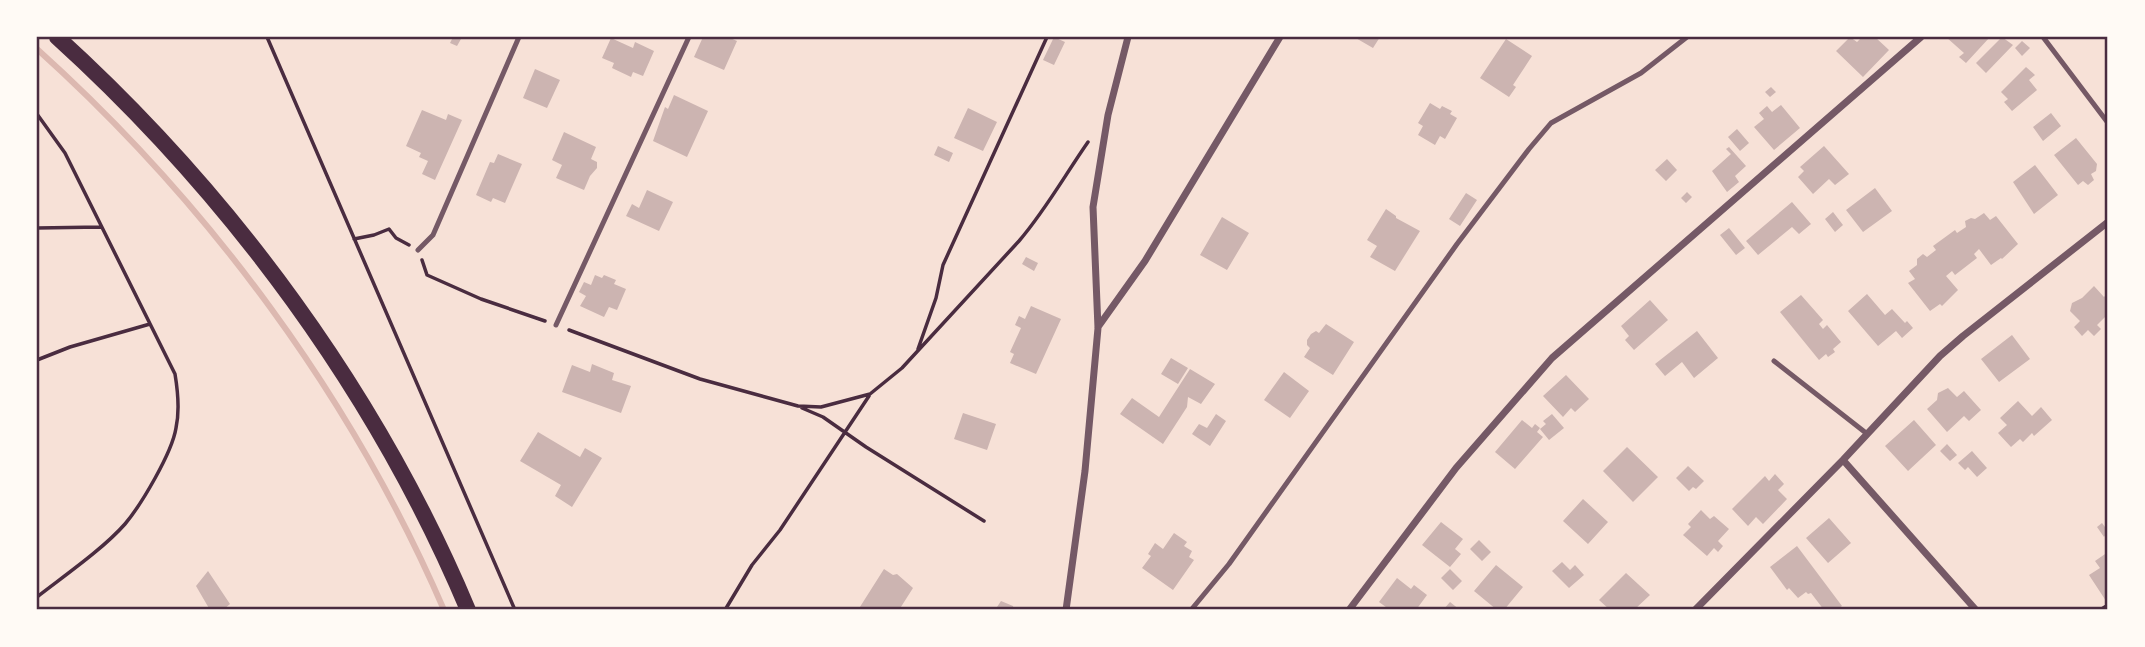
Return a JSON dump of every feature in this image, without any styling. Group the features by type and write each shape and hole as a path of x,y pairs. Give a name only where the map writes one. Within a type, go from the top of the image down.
{"main road":[{"path":"57,37 125,102 171,151 224,212 291,300 335,365 402,476 468,610"}],"street":[{"path":"1066,610 1085,471 1098,328 1093,207 1108,115 1128,37"},
{"path":"1098,328 1145,261 1280,37"},
{"path":"1349,610 1456,468 1552,358 1921,37"},
{"path":"1695,610 1963,336 2108,222"},
{"path":"1843,460 1976,610"}],"lane":[{"path":"418,250 433,235 519,37"},
{"path":"556,325 689,37"},
{"path":"1191,610 1229,564 1457,244 1551,123 1641,73 1687,37"},
{"path":"2043,37 2108,123"},
{"path":"1774,362 1866,433"}],"path":[{"path":"267,37 514,610"},
{"path":"918,351 936,298 943,265 1047,37"},
{"path":"37,114 65,153 175,374 179,399 176,430 155,478 125,524 37,597"},
{"path":"725,610 752,565 780,530 870,394 902,368 1034,224 1108,115"},
{"path":"37,228 101,227"},
{"path":"354,239 389,229 396,238 418,250 427,275 481,299 700,379 798,406 823,417 985,521"},
{"path":"37,360 70,347 150,324"},
{"path":"798,406 821,407 870,394"},
{"path":"2101,610 2108,605"}],"building":[{"path":"453,37 461,39 457,46 450,43"},
{"path":"703,37 728,37 737,41 724,70 694,57"},
{"path":"1054,37 1065,42 1054,65 1043,60"},
{"path":"1354,37 1380,37 1373,48"},
{"path":"1850,37 1857,42 1862,37 1875,37 1889,50 1863,77 1836,51"},
{"path":"1946,37 1990,37 1966,63 1959,57 1964,53"},
{"path":"2002,37 2013,45 1986,73 1976,63"},
{"path":"611,38 633,48 635,42 654,51 643,76 633,72 631,77 612,68 614,63 602,58"},
{"path":"1506,39 1532,56 1513,85 1516,87 1509,97 1480,78"},
{"path":"2022,41 2030,48 2022,56 2015,48"},
{"path":"2026,67 2035,75 2029,80 2037,90 2012,111 2004,102 2008,99 2001,92"},
{"path":"535,69 560,80 547,108 523,98"},
{"path":"1771,87 1776,92 1770,97 1765,92"},
{"path":"674,95 708,111 687,157 653,141 665,107 668,109"},
{"path":"1430,103 1440,109 1442,106 1452,111 1450,114 1457,118 1445,139 1440,136 1435,145 1418,135 1423,126 1418,123"},
{"path":"1781,105 1800,128 1774,150 1754,127 1764,119 1759,113 1767,106 1772,112"},
{"path":"968,108 997,122 983,151 954,138"},
{"path":"422,110 446,120 448,114 462,120 435,180 422,174 428,161 419,157 421,153 406,146"},
{"path":"2051,113 2061,126 2043,141 2033,127"},
{"path":"1737,129 1749,143 1740,151 1728,137"},
{"path":"564,132 596,147 591,159 597,162 597,168 584,190 556,178 562,165 552,160"},
{"path":"2076,138 2097,164 2096,171 2091,174 2094,180 2088,185 2083,181 2078,185 2054,155"},
{"path":"938,146 953,153 949,162 934,155"},
{"path":"1824,146 1849,174 1835,185 1829,179 1813,194 1798,177 1804,171 1800,167"},
{"path":"1729,147 1746,166 1735,176 1739,182 1727,192 1712,171 1731,154 1726,149"},
{"path":"498,154 522,164 505,203 493,198 491,202 476,195 490,162 494,163"},
{"path":"1667,159 1677,170 1666,181 1655,170"},
{"path":"2035,165 2058,195 2034,214 2013,182"},
{"path":"1875,188 1892,211 1863,232 1846,210"},
{"path":"647,190 673,202 659,231 626,216 632,204 639,208"},
{"path":"1687,192 1692,197 1686,203 1681,198"},
{"path":"1466,193 1477,200 1460,226 1449,219"},
{"path":"1792,202 1811,224 1799,234 1792,227 1758,255 1746,241"},
{"path":"1386,209 1396,218 1420,231 1395,271 1370,257 1377,246 1367,240"},
{"path":"1833,212 1843,225 1835,232 1825,219"},
{"path":"1984,213 1990,220 1996,216 2018,244 1991,265 1979,249 1974,254 1977,258 1955,275 1952,271 1946,276 1958,290 1942,306 1940,304 1930,311 1908,283 1915,279 1909,271 1917,265 1917,259 1923,254 1927,257 1936,250 1933,246 1955,230 1957,233 1966,227 1965,221"},
{"path":"1222,217 1249,233 1227,270 1200,255"},
{"path":"1729,228 1745,248 1736,255 1720,235"},
{"path":"1026,257 1038,263 1034,271 1022,264"},
{"path":"595,275 616,280 614,284 626,289 617,310 609,307 604,317 580,306 586,296 579,292 584,282 591,285"},
{"path":"2094,286 2108,298 2108,314 2097,325 2101,329 2094,336 2088,330 2082,336 2074,327 2080,321 2070,311 2072,303 2082,298"},
{"path":"1867,294 1885,315 1892,309 1913,328 1902,338 1896,331 1878,346 1848,311"},
{"path":"1801,295 1823,320 1819,324 1823,329 1827,325 1841,342 1828,357 1826,354 1819,360 1780,312"},
{"path":"1650,300 1668,320 1634,350 1625,340 1629,336 1621,326"},
{"path":"1031,306 1061,319 1036,374 1010,363 1014,354 1010,352 1021,328 1015,325 1019,316 1025,319"},
{"path":"1326,324 1354,342 1333,375 1304,357 1310,348 1307,340 1311,334 1316,331 1319,333"},
{"path":"1697,331 1718,358 1694,378 1682,362 1665,376 1655,364"},
{"path":"2012,335 2030,359 1999,382 1981,359"},
{"path":"1171,358 1188,368 1178,384 1161,374"},
{"path":"592,364 614,373 612,380 631,386 621,413 562,392 572,365 590,372"},
{"path":"1190,369 1215,384 1201,404 1188,397 1187,407 1163,444 1120,414 1132,398 1159,417"},
{"path":"1284,372 1309,391 1290,418 1264,400"},
{"path":"1566,375 1589,399 1575,412 1571,408 1563,417 1543,396"},
{"path":"1948,388 1957,397 1964,391 1981,410 1969,421 1964,416 1947,432 1927,409 1937,400 1938,393"},
{"path":"2018,401 2032,416 2041,407 2052,420 2034,436 2032,433 2023,442 2020,439 2011,447 1998,433 2007,425 2000,418"},
{"path":"963,413 996,424 987,450 954,439"},
{"path":"1216,414 1226,421 1210,446 1192,434 1199,424 1207,428"},
{"path":"1552,414 1564,428 1549,440 1540,429 1546,424 1543,421"},
{"path":"1522,420 1532,428 1535,424 1540,428 1537,432 1543,437 1515,469 1495,452"},
{"path":"1914,420 1936,445 1908,471 1885,446"},
{"path":"538,432 580,457 585,448 602,458 572,507 555,496 561,485 520,461"},
{"path":"1947,444 1957,455 1950,461 1940,451"},
{"path":"1627,447 1658,477 1633,502 1603,471"},
{"path":"1972,451 1987,468 1977,477 1968,467 1965,470 1958,463"},
{"path":"1688,466 1704,481 1696,489 1693,487 1689,491 1676,478"},
{"path":"1775,474 1784,484 1778,490 1787,499 1763,524 1756,517 1748,526 1732,509 1765,476 1769,481"},
{"path":"1583,499 1608,522 1588,544 1563,521"},
{"path":"1701,510 1710,519 1714,516 1729,529 1718,541 1723,546 1718,552 1714,548 1707,556 1683,535 1691,527 1688,524"},
{"path":"1829,518 1851,543 1828,563 1806,538"},
{"path":"1441,522 1463,539 1455,549 1461,554 1450,567 1422,545"},
{"path":"2102,523 2108,531 2104,537 2097,527"},
{"path":"1174,533 1187,542 1184,546 1192,551 1189,557 1194,560 1173,590 1142,568 1151,556 1148,554 1155,543 1163,549"},
{"path":"1479,540 1491,552 1482,561 1470,549"},
{"path":"1797,546 1842,606 1836,610 1824,610 1811,593 1806,592 1798,598 1789,588 1787,590 1770,567"},
{"path":"2108,552 2108,604 2089,575 2100,568 2095,561"},
{"path":"1562,562 1570,570 1575,565 1584,575 1569,588 1552,571"},
{"path":"1496,565 1523,587 1504,610 1497,610 1474,591"},
{"path":"884,569 893,575 897,574 913,588 899,610 858,610"},
{"path":"1450,569 1462,581 1453,590 1441,578"},
{"path":"208,571 230,604 223,610 210,610 196,586"},
{"path":"1626,573 1650,595 1634,610 1610,610 1599,600"},
{"path":"1397,578 1411,589 1414,585 1427,595 1416,610 1390,610 1379,602"},
{"path":"1001,601 1013,606 1014,610 995,610"},
{"path":"1450,602 1460,610 1443,610"}],"waterway":[{"path":"37,49 100,109 160,172 217,238 270,308 320,380 366,454 407,531 444,610"}]}
